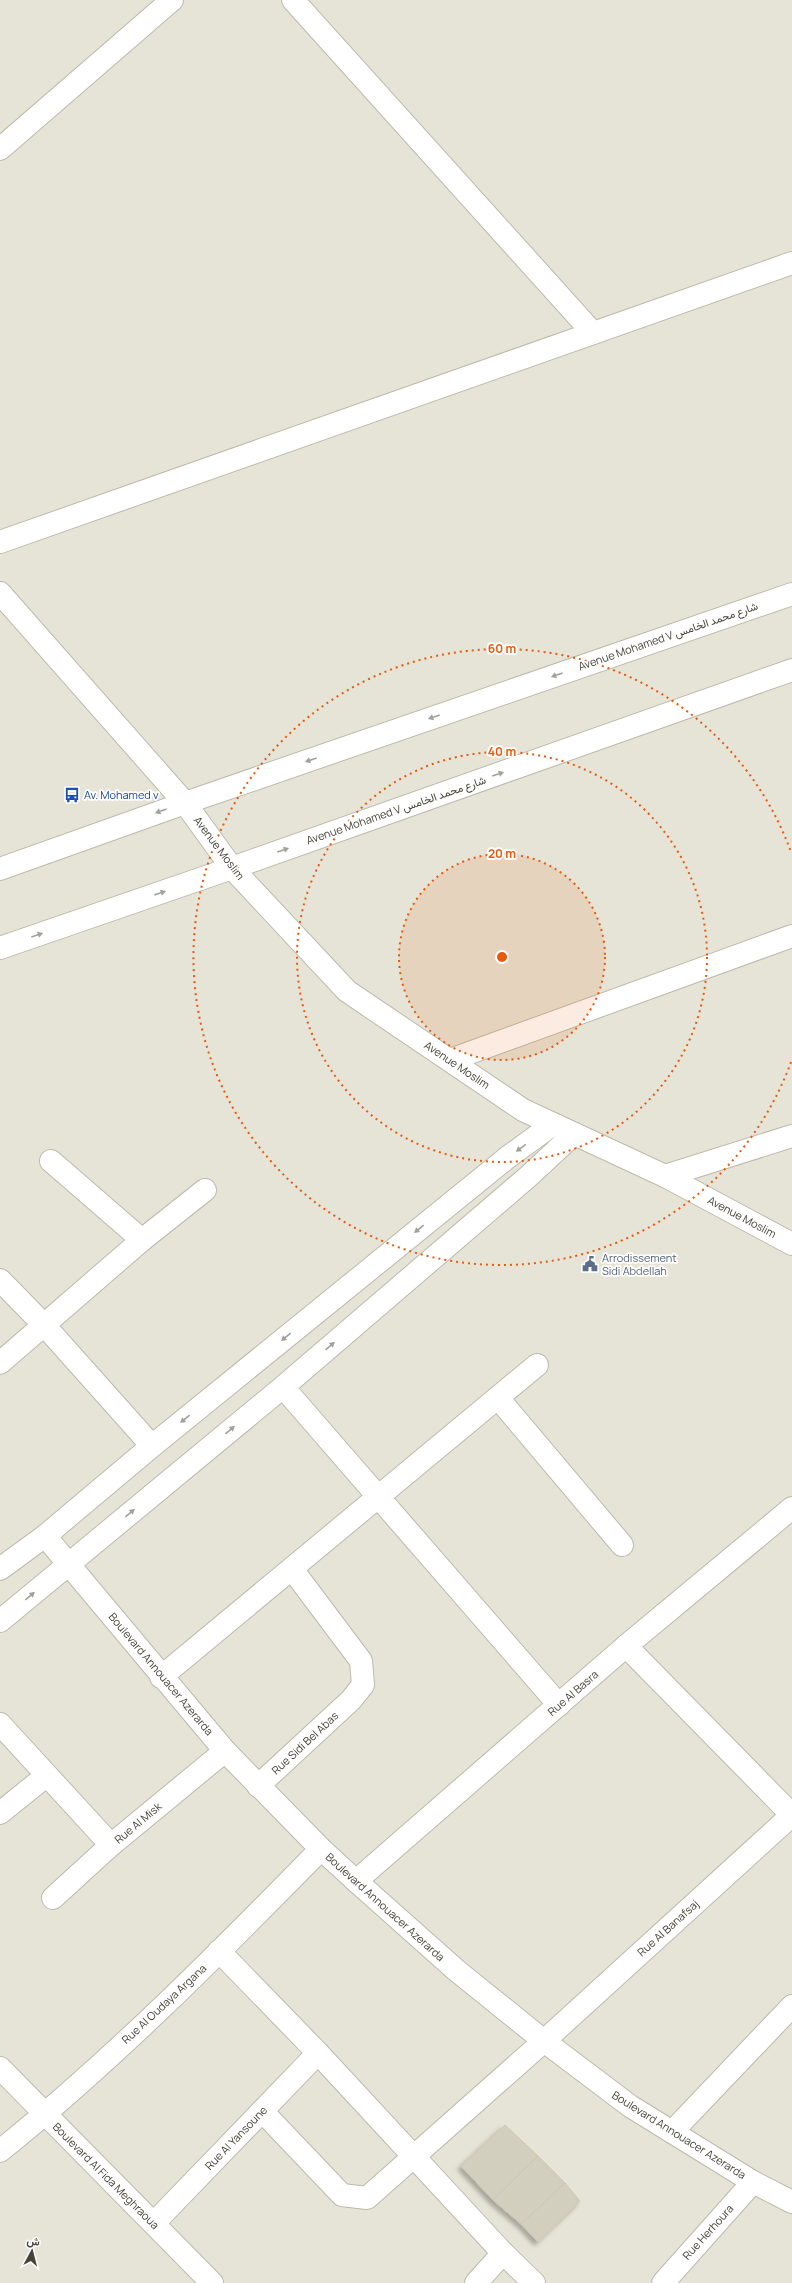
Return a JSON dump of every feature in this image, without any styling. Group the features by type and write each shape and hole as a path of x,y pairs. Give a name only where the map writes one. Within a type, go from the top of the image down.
{"street":[{"path":"0,148 172,0"},
{"path":"293,0 593,333"},
{"path":"0,542 792,263"},
{"name":"Avenue Moslim","path":"0,593 185,803 232,868 347,991 523,1110 552,1125 665,1176 792,1244"},
{"name":"Avenue Mohamed V شارع محمد الخامس","path":"0,869 185,803 792,594"},
{"name":"Avenue Mohamed V شارع محمد الخامس","path":"0,948 232,868 792,670"},
{"path":"450,1060 792,936"},
{"path":"1,1566 45,1536 152,1446 508,1156 552,1125"},
{"path":"0,1621 283,1386 530,1175 574,1134"},
{"path":"665,1176 792,1136"},
{"path":"51,1161 142,1240"},
{"path":"0,1363 45,1326 142,1240 206,1190"},
{"path":"0,1280 45,1326 152,1446"},
{"path":"162,1677 537,1365"},
{"path":"283,1386 378,1498 559,1705"},
{"path":"498,1398 622,1545"},
{"name":"Rue Al Basra","path":"356,1881 626,1646 792,1508"},
{"name":"Boulevard Annouacer Azerarda","path":"45,1536 225,1751 321,1849 356,1881 456,1970 544,2041 630,2106 753,2182 792,2202"},
{"name":"Rue Sidi Bel Abas","path":"258,1786 351,1700 363,1685 361,1661 292,1569"},
{"path":"626,1646 792,1815"},
{"path":"0,1724 46,1776 111,1845"},
{"name":"Rue Al Misk","path":"53,1898 111,1845 225,1751"},
{"path":"0,1813 46,1776"},
{"name":"Rue Al Banafsaj","path":"544,2041 792,1815"},
{"name":"Rue Al Oudaya Argana","path":"0,2151 45,2114 219,1951 321,1849"},
{"path":"219,1951 318,2052 503,2253 534,2283"},
{"path":"672,2132 792,2006"},
{"path":"262,2111 342,2195 367,2198 544,2041"},
{"name":"Rue Al Yansoune","path":"154,2224 318,2052"},
{"name":"Boulevard Al Fida Meghraoua","path":"0,2068 212,2283"},
{"name":"Rue Herhoura","path":"664,2283 753,2182"},
{"path":"476,2283 503,2253"}],"shaded area":[{"path":"0,0 792,0 792,2283 0,2283"}],"building":[{"path":"505,2125 538,2156 493,2200 461,2166"},
{"path":"538,2156 565,2183 521,2224 493,2200"},
{"path":"565,2183 580,2201 538,2242 521,2224"}],"place":[{"name":"Av. Mohamed v","path":"72,795"},
{"name":"Arrodissement Sidi Abdellah","path":"590,1264"}]}
